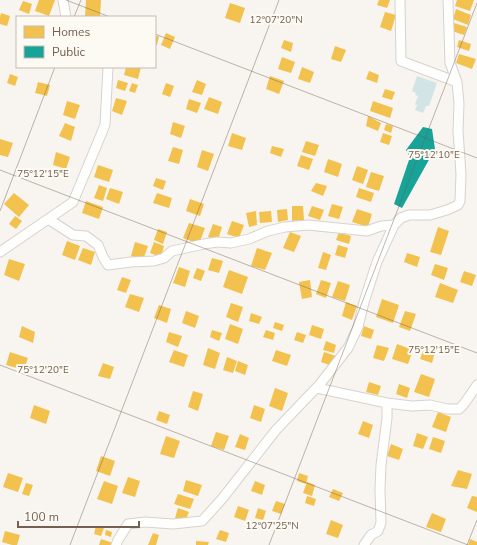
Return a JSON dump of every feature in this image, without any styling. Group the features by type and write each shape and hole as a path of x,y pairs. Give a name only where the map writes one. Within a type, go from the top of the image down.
{"street":[{"path":"63,0 66,16"},
{"path":"400,0 401,61 457,82"},
{"path":"116,545 128,524 145,522 173,524 202,521 222,499 276,430 316,388 348,348 358,326 377,262 394,225 400,218 409,215 430,215 458,205 460,201 461,174 458,132 459,104 457,82 450,63 448,0"},
{"path":"0,252 73,202 105,126 108,68"},
{"path":"48,219 74,235 86,236 98,245 108,265 154,261 164,258 172,251 217,242 231,243 285,227 308,225 368,231 381,226 394,225"},
{"path":"316,388 387,403 412,406 430,405 447,409 459,409 477,385"},
{"path":"364,545 371,535 378,531 381,523 381,465 387,418 387,403"}],"shaded area":[{"path":"417,76 437,83 429,106 426,106 423,113 415,110 417,105 415,104 418,96 412,91"}],"building: Homes":[{"path":"39,0 55,0 49,16 35,11"},
{"path":"86,0 101,0 100,16 85,16"},
{"path":"379,0 390,0 387,8 377,5"},
{"path":"457,0 474,0 470,11 455,6"},
{"path":"23,1 32,4 29,14 19,10"},
{"path":"230,3 245,8 240,23 225,18"},
{"path":"456,9 471,15 468,25 453,19"},
{"path":"385,12 396,15 391,31 380,27"},
{"path":"1,13 10,16 7,26 0,24"},
{"path":"454,23 467,27 464,35 452,31"},
{"path":"166,33 175,37 170,49 161,45"},
{"path":"156,36 159,36 157,45"},
{"path":"284,40 293,43 291,52 281,48"},
{"path":"459,40 471,44 469,51 457,47"},
{"path":"335,46 346,50 341,62 331,59"},
{"path":"459,54 476,59 472,69 456,63"},
{"path":"282,57 295,62 291,73 278,69"},
{"path":"302,67 314,72 310,83 298,79"},
{"path":"126,68 141,68 138,79 124,75"},
{"path":"369,71 379,75 377,83 366,79"},
{"path":"10,74 18,77 15,86 7,83"},
{"path":"270,76 284,81 279,94 266,89"},
{"path":"118,80 128,83 125,91 116,88"},
{"path":"197,80 206,84 202,95 192,92"},
{"path":"38,82 50,85 47,96 35,93"},
{"path":"132,83 138,85 135,93 129,91"},
{"path":"166,83 174,86 170,97 162,94"},
{"path":"385,89 395,92 392,100 382,97"},
{"path":"209,97 222,102 218,114 204,109"},
{"path":"116,98 127,101 122,115 112,111"},
{"path":"189,99 201,103 197,113 186,109"},
{"path":"67,101 80,105 75,119 63,115"},
{"path":"373,101 393,108 390,118 370,111"},
{"path":"368,116 381,123 378,131 366,126"},
{"path":"173,122 185,126 181,138 170,134"},
{"path":"65,123 75,127 71,141 59,136"},
{"path":"386,124 393,126 391,133 384,130"},
{"path":"232,133 246,138 242,150 228,146"},
{"path":"383,133 392,136 389,145 380,142"},
{"path":"0,139 13,143 8,157 0,155"},
{"path":"306,141 319,145 315,156 302,152"},
{"path":"272,146 284,149 281,157 270,153"},
{"path":"173,147 183,150 179,164 168,161"},
{"path":"202,150 214,154 208,171 197,167"},
{"path":"56,152 70,157 66,169 53,165"},
{"path":"301,155 313,159 309,170 297,166"},
{"path":"328,159 342,164 338,177 324,172"},
{"path":"98,165 113,170 109,182 94,177"},
{"path":"357,166 368,170 363,184 352,180"},
{"path":"371,172 384,176 379,191 366,187"},
{"path":"156,178 166,181 163,190 153,186"},
{"path":"316,183 327,186 323,196 311,191"},
{"path":"99,185 107,188 103,201 94,198"},
{"path":"110,188 123,192 119,204 106,199"},
{"path":"359,188 374,193 371,202 356,197"},
{"path":"14,193 29,205 19,217 4,204"},
{"path":"157,193 172,198 169,208 153,203"},
{"path":"190,199 204,204 200,216 186,211"},
{"path":"86,201 103,207 99,219 82,213"},
{"path":"332,204 343,207 339,219 328,216"},
{"path":"292,206 303,206 304,220 292,221"},
{"path":"312,206 324,210 320,220 308,216"},
{"path":"287,209 288,220 278,222 277,210"},
{"path":"357,209 372,214 368,227 352,222"},
{"path":"256,211 257,225 249,227 246,213"},
{"path":"271,211 272,222 260,223 259,212"},
{"path":"15,216 22,221 16,229 9,224"},
{"path":"232,221 244,225 239,238 227,234"},
{"path":"189,223 205,228 199,244 183,238"},
{"path":"213,224 222,227 218,240 208,237"},
{"path":"438,227 449,231 441,255 430,252"},
{"path":"158,229 167,232 163,244 154,240"},
{"path":"290,232 301,236 294,252 283,248"},
{"path":"339,232 351,236 349,244 336,240"},
{"path":"67,241 80,246 75,260 62,255"},
{"path":"135,242 148,246 143,260 131,256"},
{"path":"154,242 164,246 161,257 150,253"},
{"path":"338,245 348,248 345,258 335,255"},
{"path":"83,248 95,252 91,265 78,260"},
{"path":"257,248 272,253 265,270 251,266"},
{"path":"323,252 331,255 326,270 318,268"},
{"path":"407,253 420,257 417,267 404,262"},
{"path":"212,258 223,261 219,273 208,270"},
{"path":"9,259 25,264 19,281 4,275"},
{"path":"435,264 448,268 444,280 431,275"},
{"path":"179,267 190,271 185,287 173,283"},
{"path":"197,268 205,271 201,281 193,278"},
{"path":"229,270 248,277 242,294 223,287"},
{"path":"464,271 476,275 472,286 460,282"},
{"path":"122,277 131,280 126,293 117,290"},
{"path":"310,280 312,297 302,299 299,282"},
{"path":"321,280 331,283 326,298 316,294"},
{"path":"338,281 350,285 345,301 332,297"},
{"path":"440,283 458,290 453,303 435,297"},
{"path":"130,294 144,298 139,312 125,307"},
{"path":"382,299 399,305 393,323 376,317"},
{"path":"346,302 357,306 352,320 342,316"},
{"path":"231,303 243,307 238,322 226,317"},
{"path":"159,305 171,309 167,323 154,318"},
{"path":"186,311 199,316 195,328 182,323"},
{"path":"405,311 416,314 410,331 399,327"},
{"path":"251,313 262,317 259,324 249,321"},
{"path":"275,322 284,325 282,331 273,328"},
{"path":"230,324 243,329 238,344 225,339"},
{"path":"312,325 324,329 321,339 309,335"},
{"path":"22,326 35,332 33,343 19,337"},
{"path":"364,326 374,330 371,339 361,336"},
{"path":"212,330 222,333 219,341 210,337"},
{"path":"266,330 275,333 273,340 263,337"},
{"path":"169,332 182,336 178,347 166,342"},
{"path":"297,332 306,335 303,343 294,340"},
{"path":"326,341 336,345 334,353 323,350"},
{"path":"397,344 413,350 408,364 392,359"},
{"path":"377,345 389,348 384,361 373,358"},
{"path":"208,348 220,353 215,369 203,365"},
{"path":"424,348 435,352 432,363 420,359"},
{"path":"174,350 188,355 184,367 169,362"},
{"path":"276,350 291,355 287,366 272,361"},
{"path":"10,352 28,358 24,370 6,365"},
{"path":"324,352 336,356 332,366 321,362"},
{"path":"227,357 237,361 233,373 223,370"},
{"path":"238,361 248,365 245,375 235,371"},
{"path":"103,363 114,367 110,379 98,376"},
{"path":"421,374 435,379 429,397 414,392"},
{"path":"369,382 381,386 378,395 366,392"},
{"path":"399,384 410,388 407,398 396,394"},
{"path":"275,388 288,393 282,411 269,406"},
{"path":"193,391 203,394 198,411 188,407"},
{"path":"34,405 50,411 46,424 30,418"},
{"path":"254,405 265,409 261,422 250,418"},
{"path":"159,411 170,415 167,424 156,420"},
{"path":"438,412 451,417 446,432 432,427"},
{"path":"363,421 373,425 369,438 358,434"},
{"path":"216,432 229,436 224,450 211,446"},
{"path":"417,433 428,437 423,449 413,446"},
{"path":"240,434 249,438 245,450 235,447"},
{"path":"166,436 180,441 174,458 160,454"},
{"path":"433,437 445,441 441,453 429,449"},
{"path":"391,444 403,449 399,460 387,456"},
{"path":"101,456 115,461 110,476 96,471"},
{"path":"458,470 472,474 467,489 451,486"},
{"path":"8,473 23,478 18,492 3,487"},
{"path":"299,473 308,476 306,484 297,481"},
{"path":"128,477 140,481 135,497 122,493"},
{"path":"186,480 202,485 198,496 183,491"},
{"path":"104,481 118,486 112,504 97,499"},
{"path":"255,481 265,485 262,495 251,491"},
{"path":"307,482 315,485 312,496 303,493"},
{"path":"26,483 33,485 29,496 22,494"},
{"path":"333,489 343,493 339,501 329,497"},
{"path":"178,494 194,499 190,509 174,504"},
{"path":"307,496 316,499 314,506 305,503"},
{"path":"472,496 477,497 477,512 467,508"},
{"path":"276,501 285,504 281,514 272,511"},
{"path":"238,506 249,510 245,521 234,517"},
{"path":"178,508 189,512 185,521 175,518"},
{"path":"258,508 266,511 263,520 255,518"},
{"path":"432,513 446,519 441,532 426,527"},
{"path":"331,520 343,525 338,538 326,534"},
{"path":"96,526 104,528 101,536 94,534"},
{"path":"106,530 112,532 111,537 105,535"},
{"path":"220,530 229,533 226,542 216,539"},
{"path":"5,531 20,535 17,545 2,542"},
{"path":"153,533 159,535 156,545 148,545"},
{"path":"101,539 113,543 112,545 99,545"},
{"path":"470,539 477,542 477,545 468,545"},
{"path":"196,541 209,542 208,545 196,545"}],"building: Public":[{"path":"423,127 432,129 435,149 402,208 394,204 410,157 406,150"}]}
